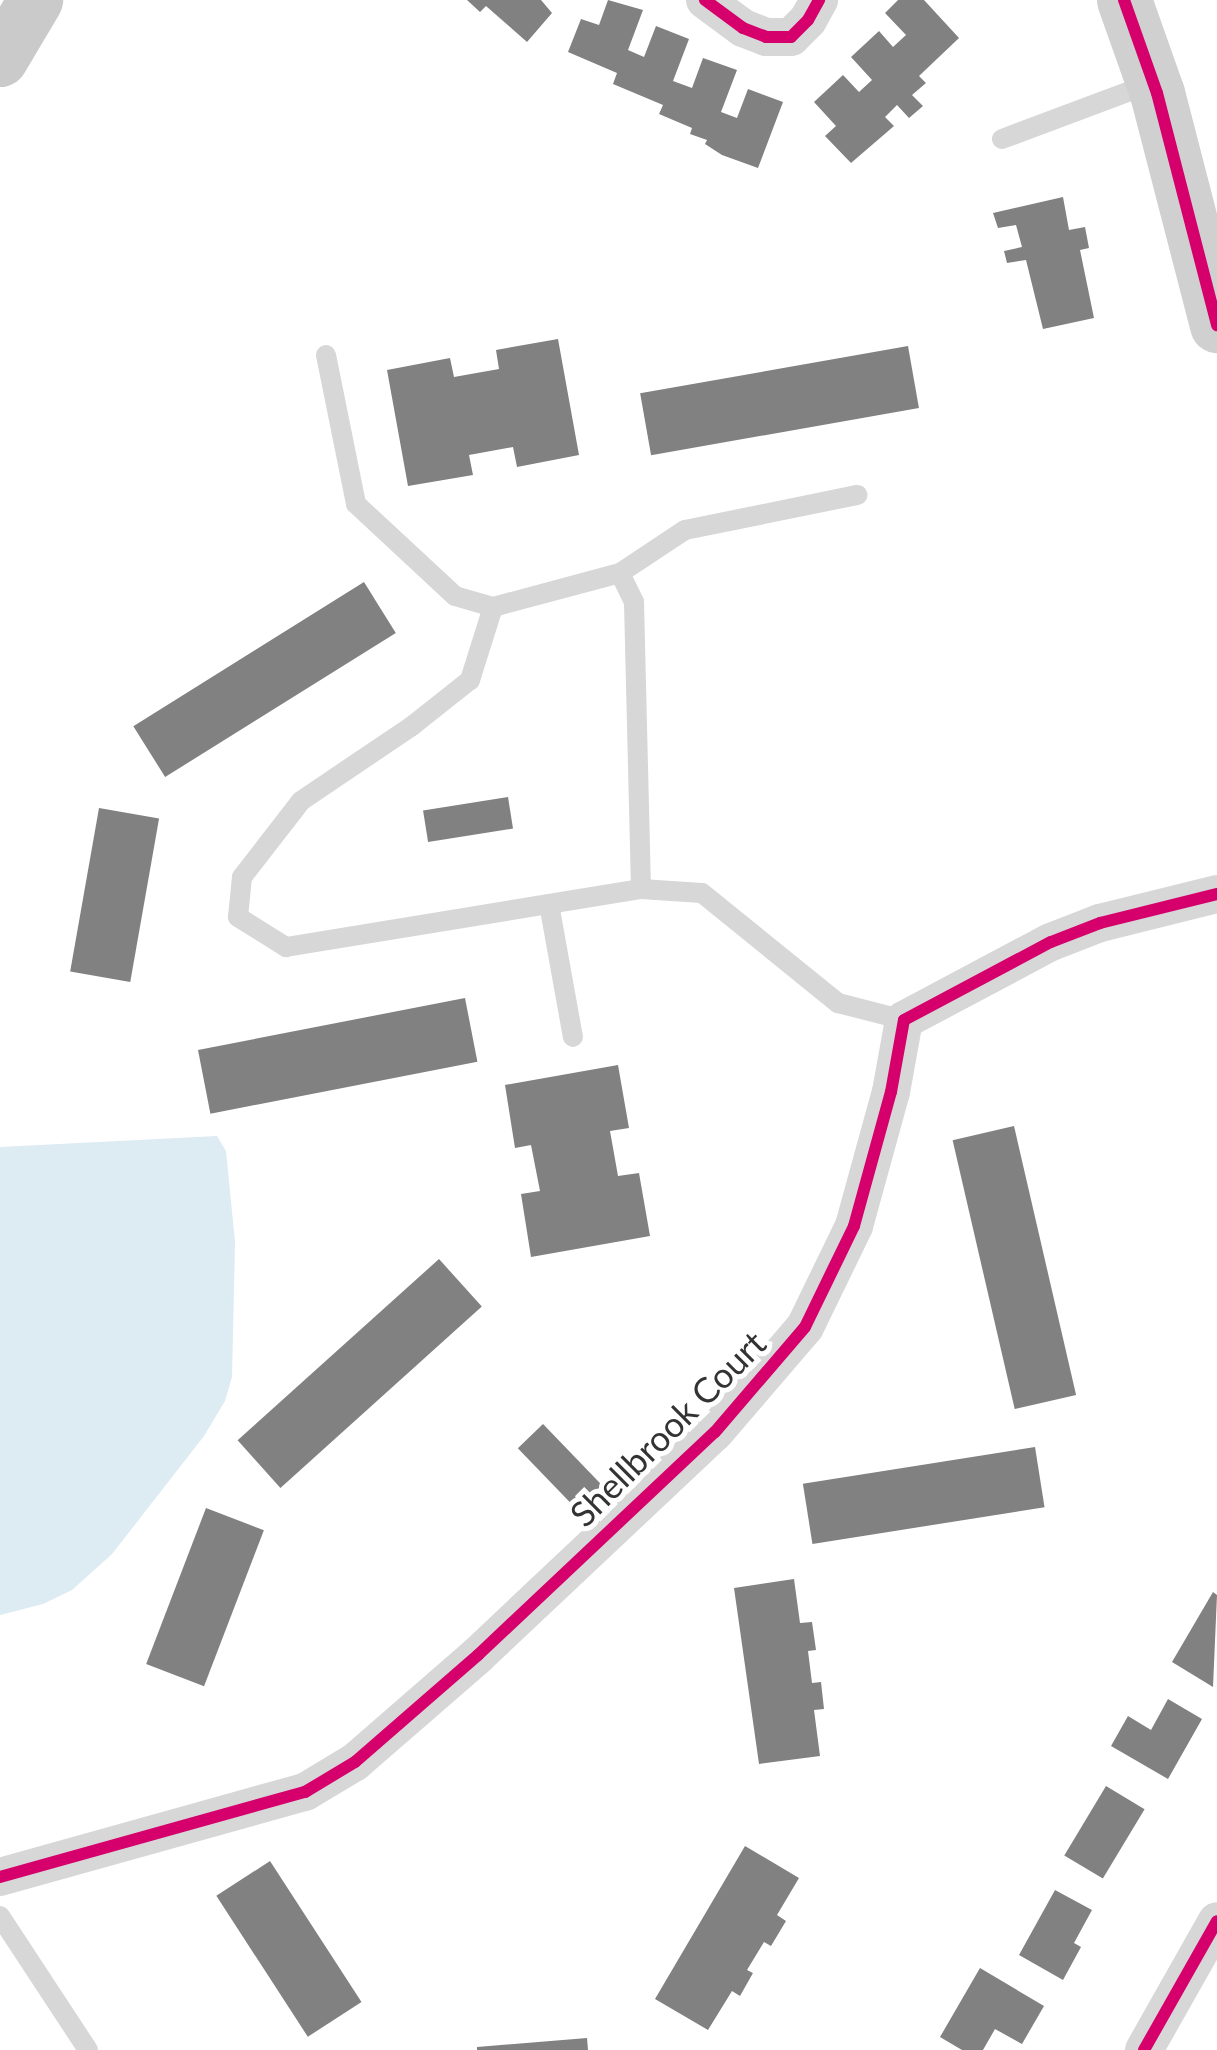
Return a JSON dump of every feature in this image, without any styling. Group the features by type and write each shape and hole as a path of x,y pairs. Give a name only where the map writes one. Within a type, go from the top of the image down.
{"main road":[{"path":"0,59 35,0"},
{"path":"1124,0 1154,82 1217,325"}],"street":[{"path":"705,0 743,28 766,37 790,37 808,20 819,0"},
{"path":"904,1020 1050,942 1100,923 1217,894"},
{"name":"Shellbrook Court","path":"0,1877 290,1796 355,1762 478,1655 715,1432 805,1327 832,1279 854,1226 872,1164 904,1020"},
{"path":"1144,2050 1216,1928"}],"lane":[{"path":"1002,139 1154,82"},
{"path":"326,355 356,504 455,596 493,606 620,573 684,530 857,495"},
{"path":"620,573 634,602 641,889"},
{"path":"493,606 470,680 412,726 301,801 242,876 238,917 286,947 641,889 702,892 838,1002 904,1020"},
{"path":"549,904 572,1037"},
{"path":"0,1916 88,2050"}],"shaded area":[{"path":"217,1136 226,1151 235,1242 232,1377 225,1401 204,1436 112,1554 72,1590 43,1604 0,1615 0,1147"}],"building":[{"path":"467,0 541,0 552,13 527,42 486,6 480,12"},
{"path":"608,0 643,10 628,50 644,57 656,26 689,39 673,81 692,88 703,58 737,70 721,112 737,118 748,89 783,102 758,168 722,155 705,144 707,140 690,134 692,128 659,114 663,105 613,84 617,73 568,52 581,19 599,25"},
{"path":"898,0 924,0 959,38 919,76 926,83 912,95 923,106 909,118 897,105 885,117 894,126 851,163 825,136 836,126 814,102 843,75 859,92 872,80 851,57 879,31 893,47 906,35 885,13"},
{"path":"1063,197 1069,230 1085,227 1089,248 1080,250 1094,318 1043,329 1026,260 1007,263 1004,251 1022,247 1016,225 998,228 993,213"},
{"path":"558,339 579,455 517,467 513,447 469,455 473,475 408,486 387,370 450,358 454,377 499,369 496,350"},
{"path":"908,346 919,408 651,455 640,393"},
{"path":"364,582 396,633 165,777 133,726"},
{"path":"508,797 513,829 428,842 423,810"},
{"path":"99,808 159,819 130,982 70,971"},
{"path":"465,998 477,1062 210,1114 198,1050"},
{"path":"618,1065 629,1128 610,1131 618,1176 639,1173 650,1236 531,1257 521,1194 540,1191 531,1145 515,1148 505,1085"},
{"path":"1014,1126 1076,1395 1015,1409 953,1140"},
{"path":"439,1259 482,1307 280,1488 238,1440"},
{"path":"543,1424 602,1485 577,1509 518,1448"},
{"path":"1035,1447 1045,1507 812,1544 803,1484"},
{"path":"206,1508 264,1530 204,1686 146,1664"},
{"path":"794,1579 800,1623 812,1622 816,1650 808,1651 812,1683 821,1682 824,1709 814,1710 820,1756 759,1764 734,1588"},
{"path":"1213,1592 1217,1595 1213,1687 1172,1662"},
{"path":"1168,1699 1202,1719 1168,1779 1111,1746 1128,1716 1151,1730"},
{"path":"1106,1786 1145,1809 1103,1879 1064,1855"},
{"path":"745,1846 799,1878 777,1915 786,1921 771,1946 764,1942 747,1970 753,1973 740,1996 732,1991 708,2030 655,1999"},
{"path":"270,1861 361,2002 308,2037 216,1896"},
{"path":"1055,1890 1092,1910 1074,1943 1081,1947 1063,1980 1019,1955"},
{"path":"980,1968 1044,2006 1022,2044 995,2029 983,2050 962,2050 940,2037"},
{"path":"587,2038 588,2050 477,2050 477,2047"}],"cycle path":[{"path":"705,0 743,28 766,37 791,37 808,20 819,0"},
{"path":"1124,0 1157,93 1217,325"},
{"path":"0,1877 305,1792 355,1762 478,1655 715,1432 805,1327 854,1226 891,1092 904,1020 1051,942 1100,923 1217,894"},
{"path":"1144,2050 1217,1921"}]}
